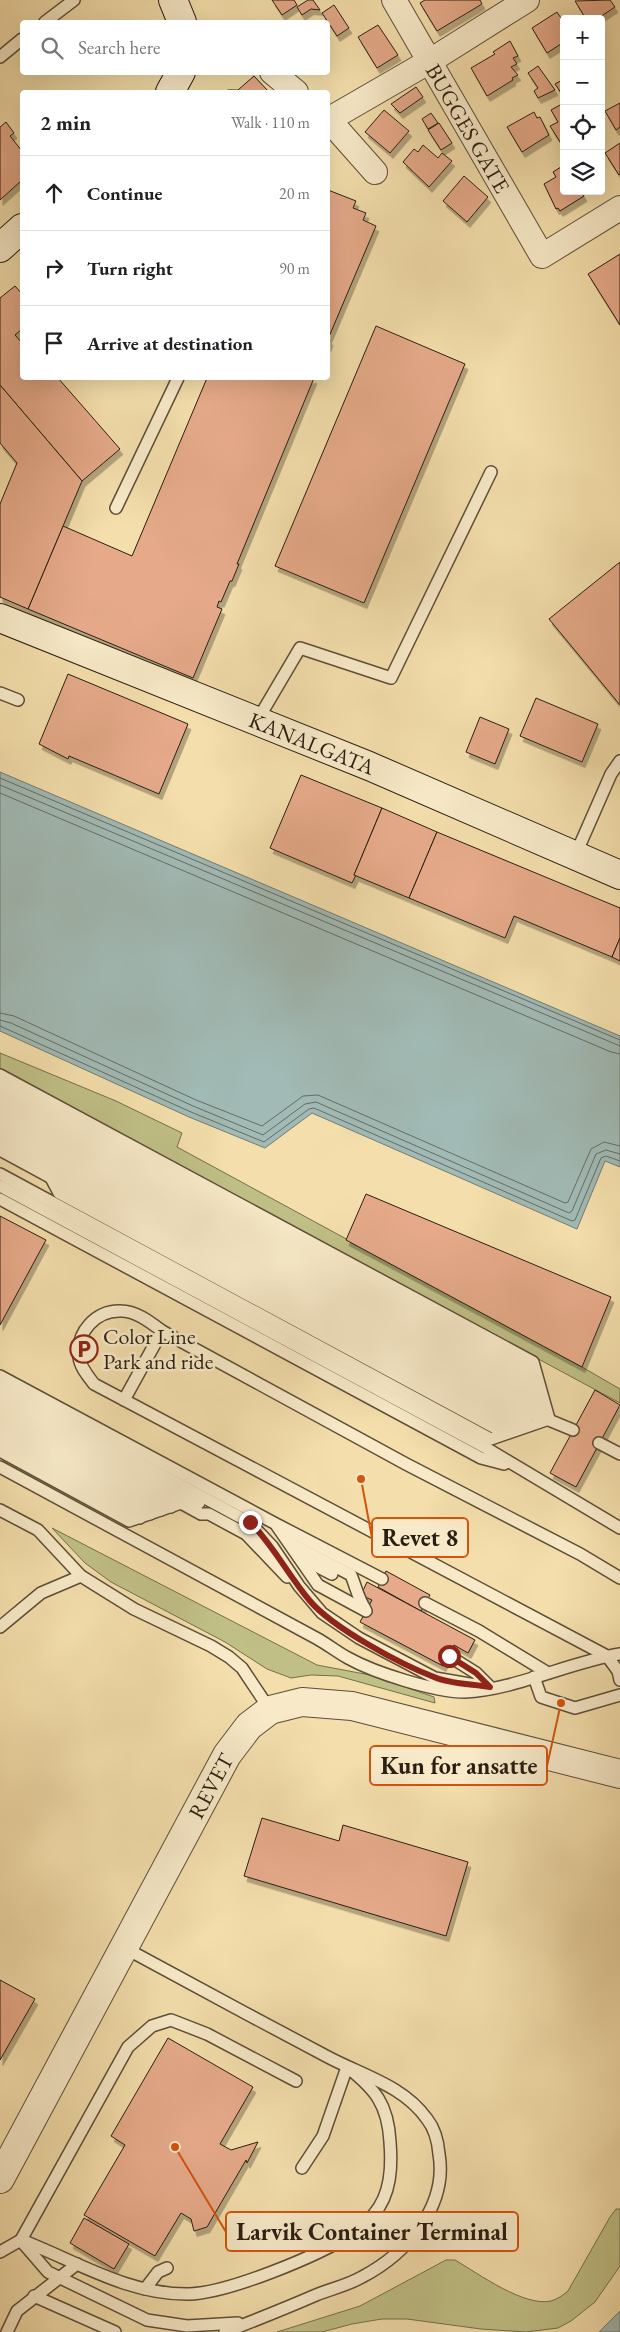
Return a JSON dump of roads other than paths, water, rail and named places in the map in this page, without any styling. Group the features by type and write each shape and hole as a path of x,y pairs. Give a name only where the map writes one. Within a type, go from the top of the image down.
{"street":[{"path":"173,0 181,20"},
{"name":"BUGGES GATE","path":"394,0 542,256 620,208"},
{"path":"330,119 430,61 528,0"},
{"path":"171,90 179,75"},
{"path":"276,75 294,90"},
{"path":"330,122 374,172"},
{"path":"0,248 20,230"},
{"name":"KANALGATA","path":"0,618 369,766 620,875"},
{"name":"REVET","path":"0,2179 227,1754 249,1726 270,1710 302,1702 352,1706 616,1773"}],"lane":[{"path":"48,20 74,0"},
{"path":"0,57 20,42"},
{"path":"116,508 177,380"},
{"path":"257,721 300,648 390,678 491,472"},
{"path":"0,693 18,700"},
{"path":"575,856 611,774 620,760"},
{"path":"0,1075 533,1362 549,1419"},
{"path":"0,1086 528,1371 549,1419"},
{"path":"0,1096 524,1379 549,1419"},
{"path":"0,1107 519,1387 549,1419"},
{"path":"0,1118 506,1391 549,1419"},
{"path":"0,1128 510,1404 573,1430"},
{"path":"0,1139 506,1412 549,1419"},
{"path":"0,1150 501,1421 549,1419"},
{"path":"0,1174 491,1438 520,1468"},
{"path":"50,1176 59,1193 497,1429 549,1419"},
{"path":"0,1186 520,1468 620,1528"},
{"path":"39,1196 59,1193"},
{"path":"0,1199 481,1458 520,1468"},
{"path":"620,1578 580,1554 406,1464 162,1331 141,1316 122,1310 106,1312 89,1323 81,1337 79,1357 84,1370 94,1384 607,1656 618,1671 620,1680"},
{"path":"124,1400 162,1331"},
{"path":"0,1376 382,1579"},
{"path":"0,1387 250,1522 272,1546 310,1601"},
{"path":"0,1396 205,1506 209,1514"},
{"path":"0,1405 161,1510"},
{"path":"0,1415 161,1510"},
{"path":"491,1438 549,1419"},
{"path":"0,1424 161,1510"},
{"path":"0,1433 161,1510"},
{"path":"0,1442 161,1510 209,1514 246,1534 322,1613 359,1638 435,1678 490,1687"},
{"path":"599,1443 620,1454"},
{"path":"0,1451 130,1521 161,1510"},
{"path":"0,1467 316,1638 360,1664 448,1691 466,1692 490,1687 620,1654"},
{"path":"0,1510 38,1530 81,1576 134,1609 211,1646 229,1657 242,1668 270,1710"},
{"path":"276,1524 287,1541 298,1557 318,1585 366,1611 358,1599 356,1586 350,1575 287,1541"},
{"path":"298,1557 356,1586"},
{"path":"309,1572 358,1599"},
{"path":"0,1627 41,1594 81,1576"},
{"path":"425,1603 479,1631 548,1673"},
{"path":"449,1656 476,1673 490,1687"},
{"path":"534,1677 541,1698 575,1708 620,1695"},
{"path":"123,1947 347,2067 389,2084 409,2100 427,2119 437,2140 440,2160 440,2184 431,2208 419,2230 396,2253 362,2277 225,2332"},
{"path":"0,2252 21,2240 128,2047 152,2026 171,2020 207,2034 296,2081"},
{"path":"302,2168 323,2136 347,2067"},
{"path":"21,2240 125,2284 146,2289 190,2294 219,2289 318,2252 353,2233 375,2213 387,2192 391,2171 389,2127 382,2106 370,2084 347,2067"},
{"path":"21,2240 48,2272 147,2320 187,2326 249,2322"},
{"path":"7,2332 17,2311 77,2264"},
{"path":"146,2289 158,2272 167,2268"},
{"path":"34,2296 115,2332"}],"water":[{"path":"0,772 620,1036 620,1167 605,1161 577,1229 312,1113 265,1148 189,1117 0,1031"},
{"path":"620,2311 620,2332 599,2332"}],"place":[{"name":"Color Line Park and ride","path":"84,1349"},
{"name":"Revet 8","path":"361,1479"},
{"name":"Kun for ansatte","path":"561,1703"},
{"name":"Larvik Container Terminal","path":"175,2147"}]}
